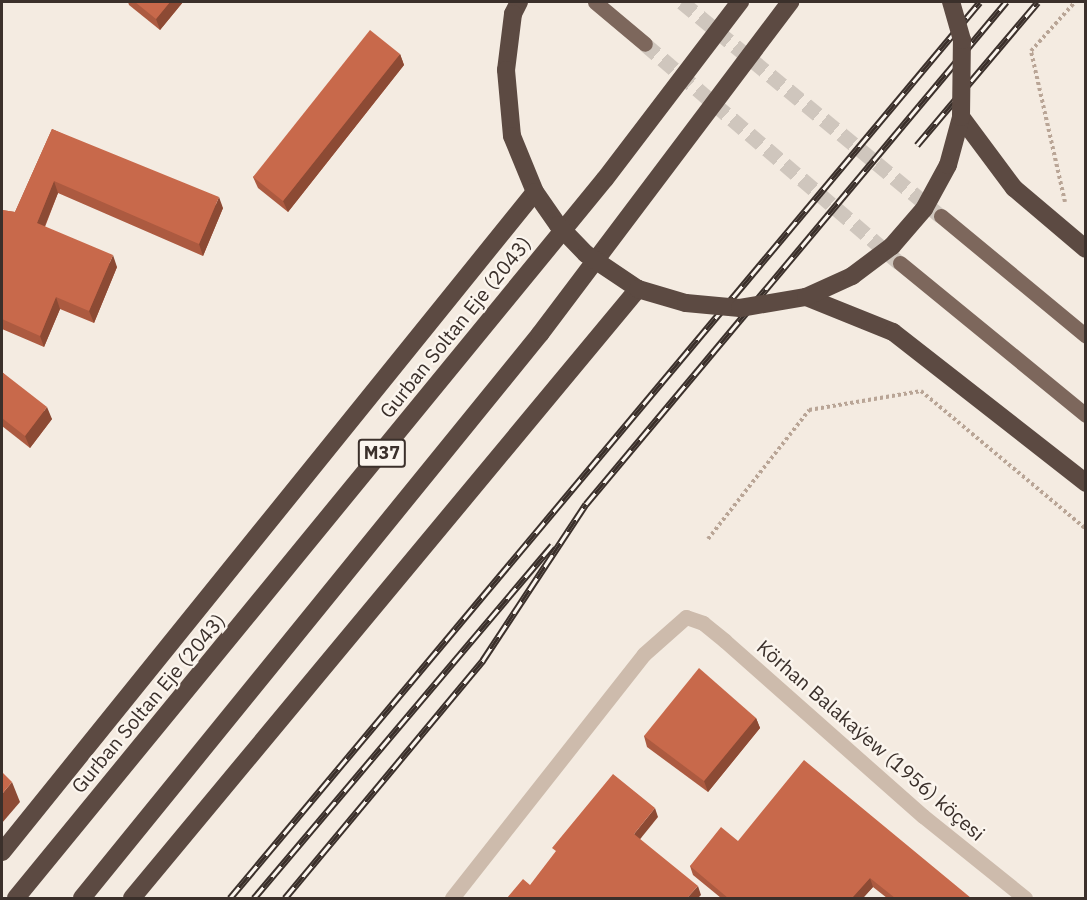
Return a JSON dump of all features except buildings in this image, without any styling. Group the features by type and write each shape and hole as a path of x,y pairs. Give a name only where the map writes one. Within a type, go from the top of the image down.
{"highway":[{"name":"Gurban Soltan Eje (2043)","path":"16,898 606,179 740,2"},
{"path":"82,898 540,334 790,2"},
{"path":"512,6 506,70 512,136 535,192 558,225 586,254 638,290 686,303 740,308 807,297 852,276 892,246 924,209 948,165 962,117 962,40 951,2"},
{"path":"962,117 1014,188 1086,249"},
{"path":"2,852 535,192"},
{"path":"132,898 638,290"},
{"path":"807,297 894,332 1086,483"}],"main road":[{"path":"595,2 645,44"},
{"path":"941,216 1086,336"},
{"path":"900,263 1086,415"}],"street":[{"name":"Körhan Balakaýew (1956) köçesi","path":"452,898 644,654 686,617 704,623 923,816 1025,898"}],"path":[{"path":"1067,210 1031,51 1075,2"},
{"path":"708,539 809,410 921,391 1086,529"}],"tunnel":[{"path":"682,2 941,216"},
{"path":"645,44 900,263"}],"railway":[{"path":"230,898 980,2"},
{"path":"285,898 483,660 586,504 1006,2"},
{"path":"917,145 1038,2"},
{"path":"254,898 552,545"}]}
